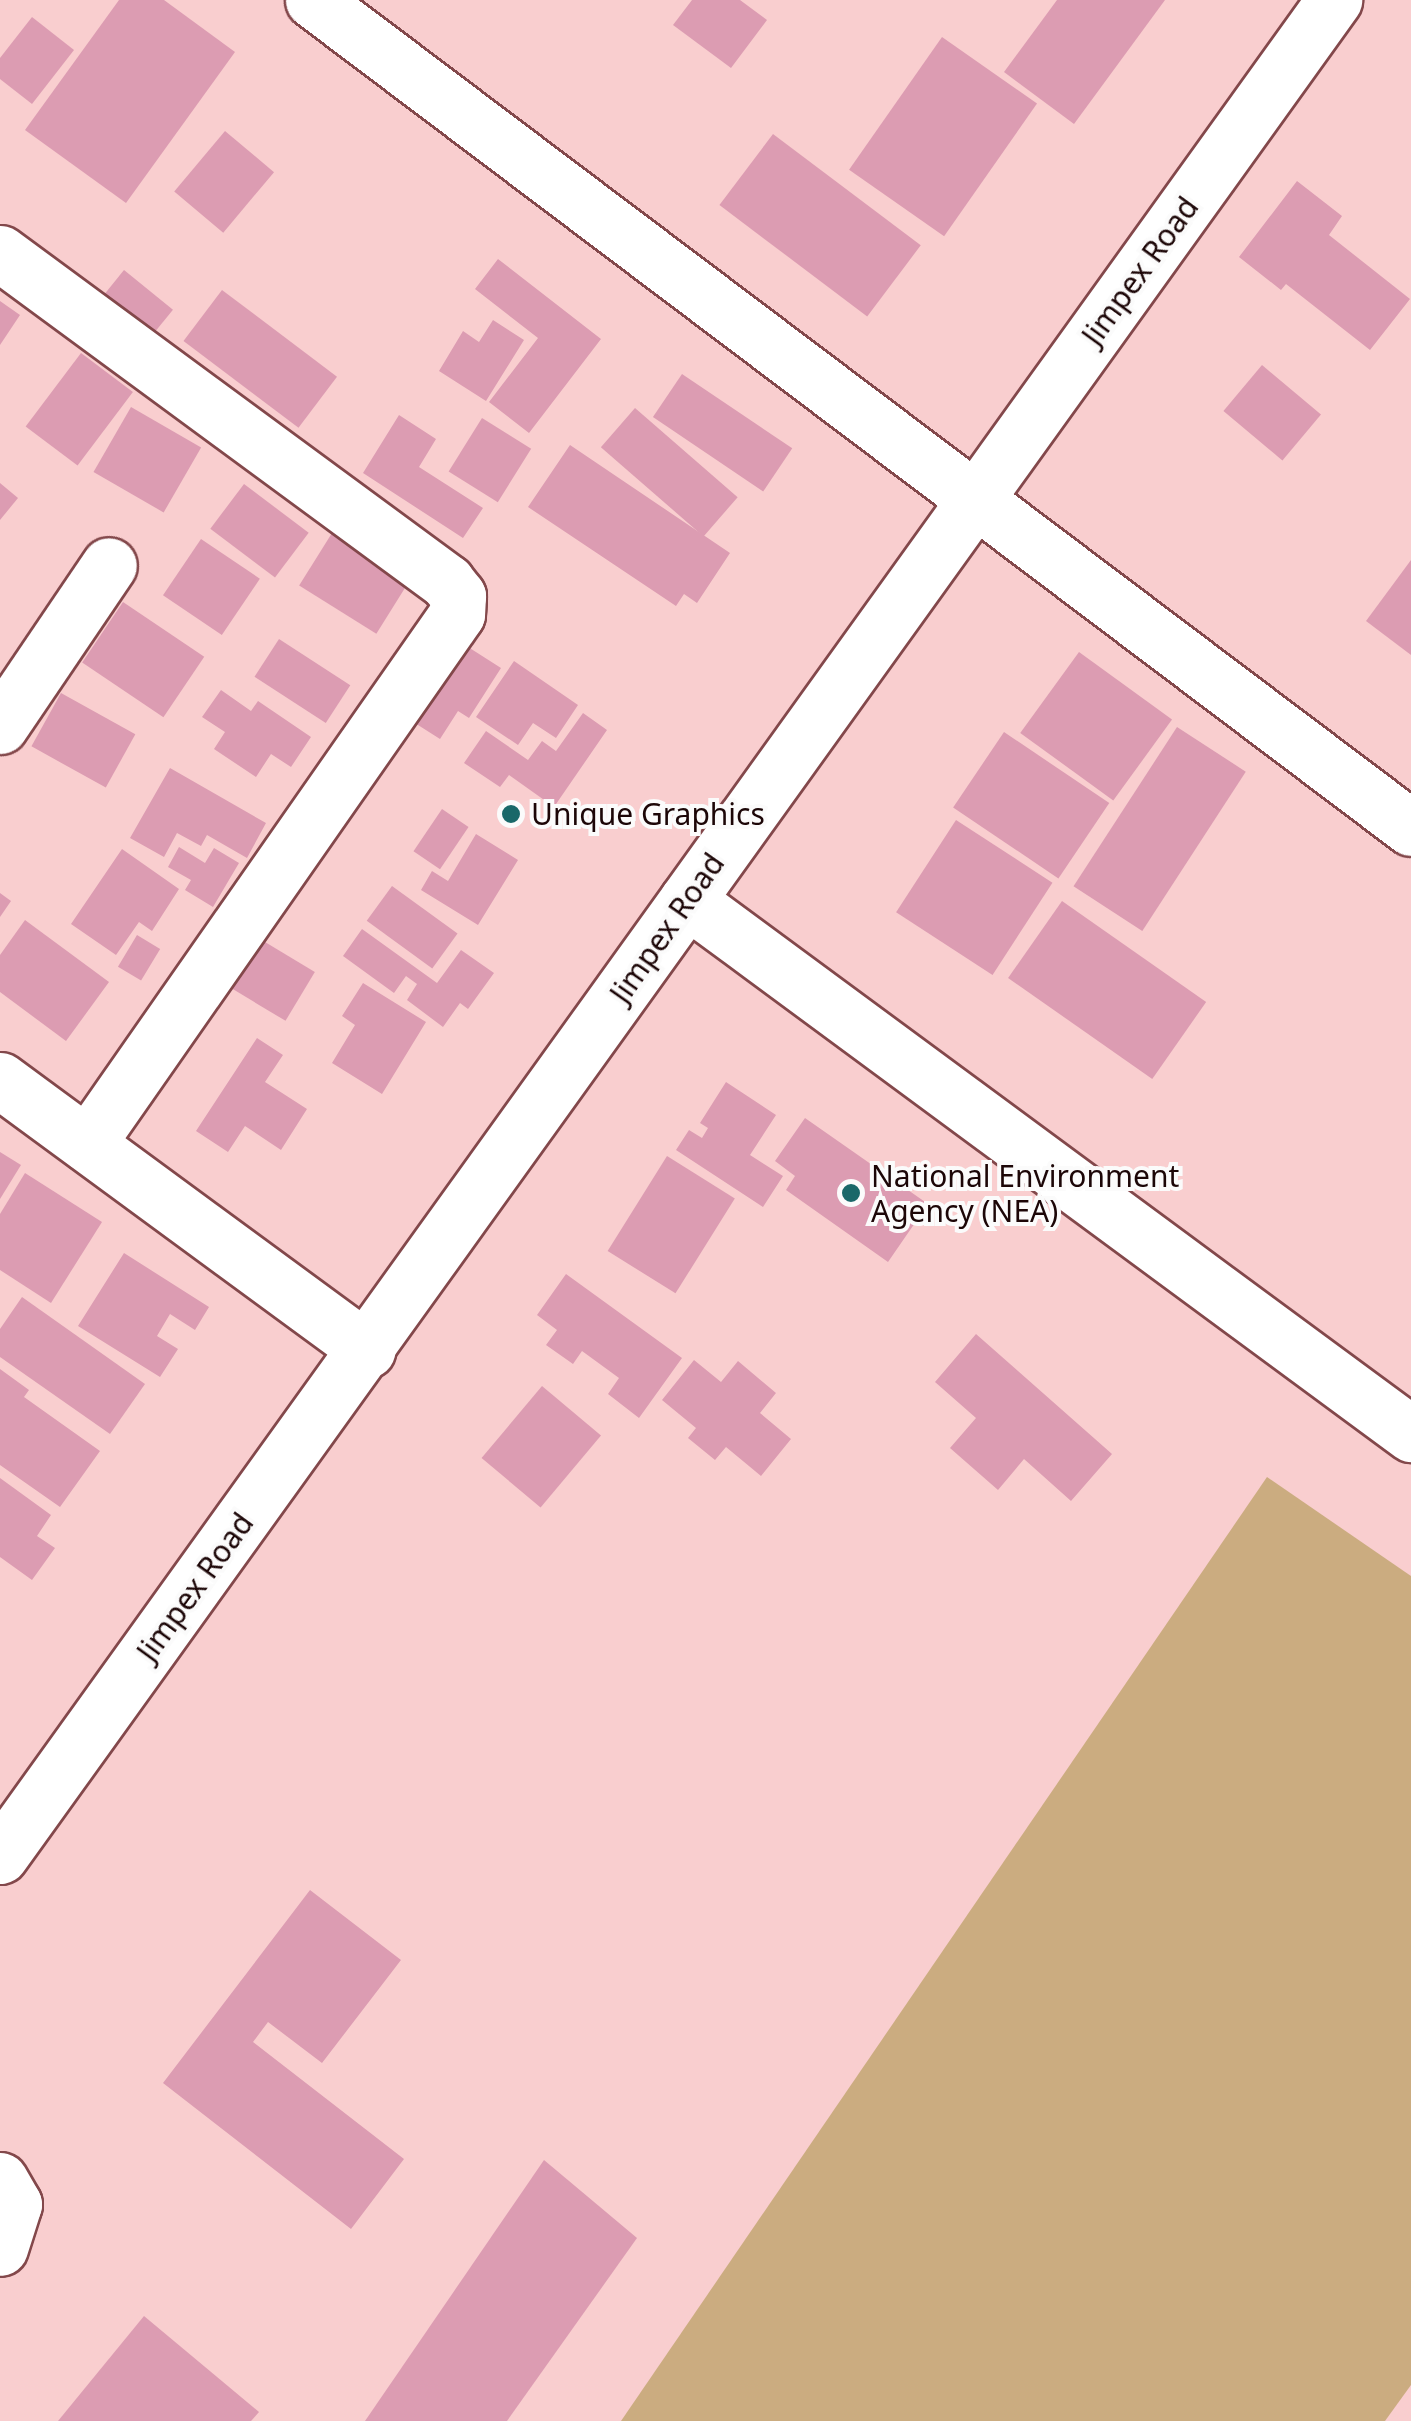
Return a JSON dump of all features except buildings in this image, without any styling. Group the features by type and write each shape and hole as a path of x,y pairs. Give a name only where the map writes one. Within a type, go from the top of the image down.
{"street":[{"path":"313,0 1411,828"},
{"name":"Jimpex Road","path":"0,1856 1334,0"},
{"path":"0,253 448,582 458,596 458,614 87,1144"},
{"path":"0,726 109,564"},
{"path":"686,900 1411,1434"},
{"path":"0,1080 367,1350"},
{"path":"0,2180 14,2204 0,2248"}],"shaded area":[{"path":"1267,1477 1411,1576 1411,2385 1385,2421 621,2421"}],"place":[{"name":"Unique Graphics","path":"511,814"},
{"name":"National Environment Agency (NEA)","path":"851,1193"}]}
